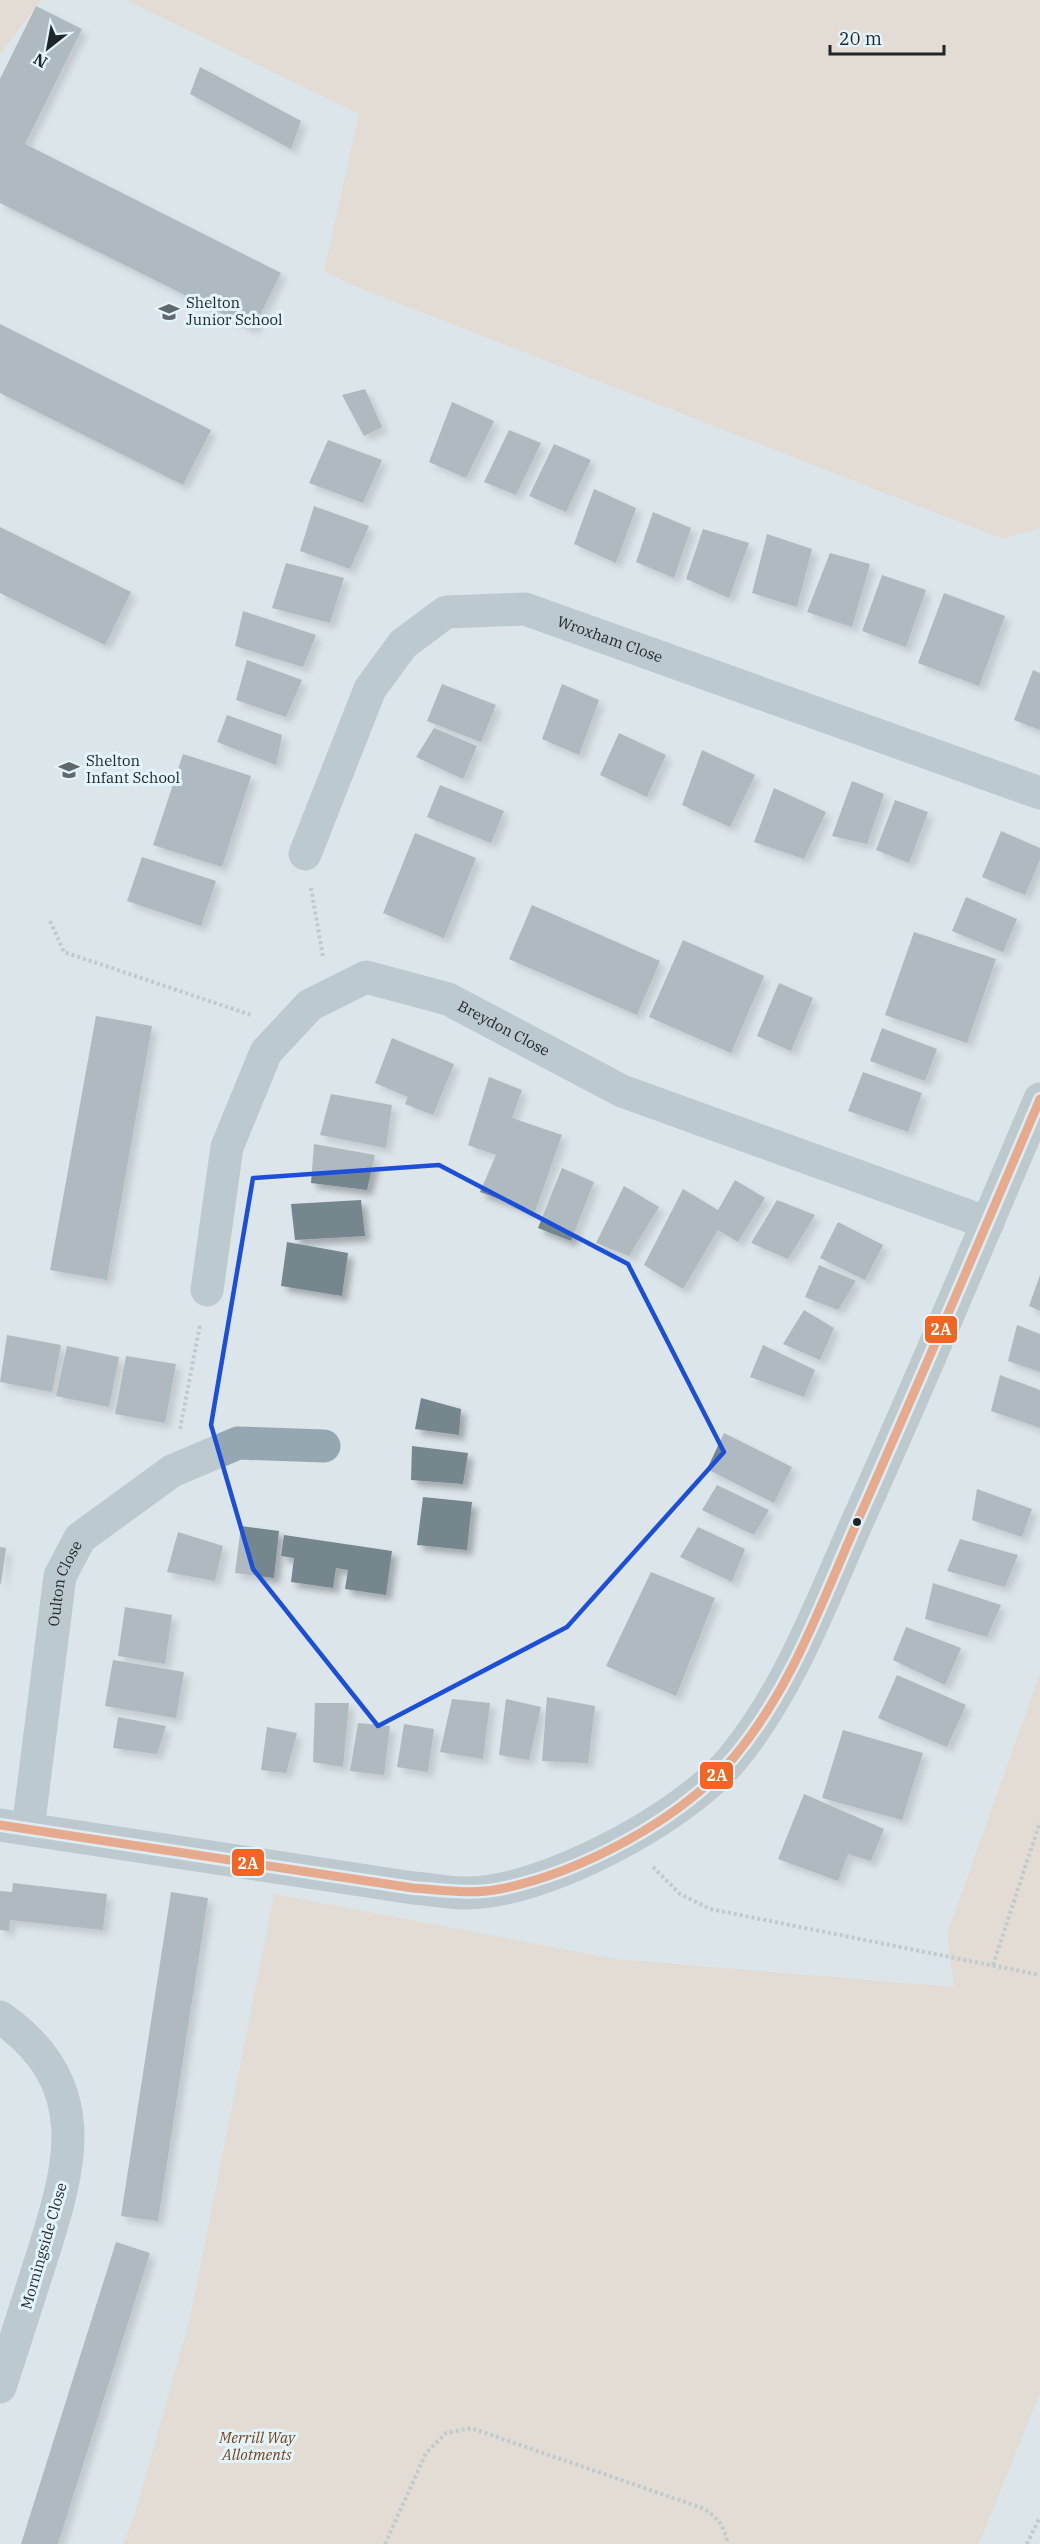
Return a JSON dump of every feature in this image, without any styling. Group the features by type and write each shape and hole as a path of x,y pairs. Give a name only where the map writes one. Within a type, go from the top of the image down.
{"street":[{"name":"Wroxham Close","path":"305,854 370,688 403,644 446,612 525,609 1040,793"},
{"name":"Breydon Close","path":"207,1290 227,1147 266,1052 310,1005 366,977 448,999 622,1091 988,1223"},
{"path":"14,1827 413,1888 469,1893 517,1885 567,1869 630,1838 689,1800 734,1758 774,1699 815,1618 908,1413 1040,1099"},
{"name":"Oulton Close","path":"14,1827 60,1576 80,1538 172,1471 238,1443 324,1446"},
{"name":"Morningside Close","path":"0,2017 14,2027 44,2059 56,2077 69,2122 60,2200 0,2387"}],"path":[{"path":"305,854 330,995"},
{"path":"50,921 64,952 289,1027"},
{"path":"172,1471 207,1290"},
{"path":"993,1965 1040,1822"},
{"path":"630,1838 656,1870 680,1894 710,1909 1040,1976"},
{"path":"385,2544 426,2453 446,2433 471,2428 702,2508 716,2516 723,2525 728,2544"},
{"path":"1027,2544 1040,2517"}],"highlighted area":[{"path":"439,1165 628,1264 724,1452 567,1627 378,1726 253,1569 211,1425 253,1178"}],"green space":[{"path":"0,0 41,0 0,54"},
{"path":"126,0 1040,0 1040,528 1003,539 352,285 324,271 359,114"},
{"name":"Merrill Way Allotments","path":"1040,1673 1040,2393 979,2544 123,2544 135,2513 190,2318 274,1894 616,1959 954,1987 947,1934"}],"building":[{"path":"36,6 82,29 25,144 281,273 253,329 0,203 0,79"},
{"path":"200,67 301,121 291,149 190,94"},
{"path":"0,324 211,430 183,485 0,393"},
{"path":"365,389 382,427 364,436 342,395"},
{"path":"452,402 494,421 466,478 429,462"},
{"path":"509,430 541,443 516,495 484,482"},
{"path":"328,440 382,460 363,503 309,483"},
{"path":"554,444 591,460 566,512 529,496"},
{"path":"594,489 636,508 616,563 574,544"},
{"path":"314,506 369,526 350,569 300,551"},
{"path":"653,512 691,528 674,578 636,562"},
{"path":"0,527 131,592 105,645 0,593"},
{"path":"703,529 749,543 729,598 686,579"},
{"path":"767,534 812,549 797,607 752,593"},
{"path":"830,553 870,564 852,627 807,612"},
{"path":"286,563 344,578 330,623 272,608"},
{"path":"882,575 926,590 906,647 862,631"},
{"path":"944,593 1005,616 979,686 918,663"},
{"path":"243,611 316,635 303,667 235,646"},
{"path":"247,660 302,680 286,717 236,700"},
{"path":"1033,670 1040,673 1040,730 1014,720"},
{"path":"442,684 496,705 481,742 427,721"},
{"path":"562,684 599,700 579,755 542,739"},
{"path":"227,715 282,735 276,765 217,742"},
{"path":"434,728 477,746 463,779 416,757"},
{"path":"619,733 666,755 647,797 600,775"},
{"path":"702,750 755,775 730,827 682,805"},
{"path":"183,754 251,776 222,867 153,845"},
{"path":"852,781 884,794 867,844 832,836"},
{"path":"440,785 504,811 491,843 427,817"},
{"path":"774,788 826,812 804,859 754,842"},
{"path":"895,800 928,812 909,863 876,850"},
{"path":"1001,831 1040,848 1040,860 1025,895 982,877"},
{"path":"415,833 476,858 444,938 383,913"},
{"path":"142,857 216,881 201,926 127,901"},
{"path":"966,897 1017,919 1003,952 952,931"},
{"path":"532,905 660,961 637,1015 509,959"},
{"path":"914,932 996,959 967,1043 885,1015"},
{"path":"683,940 764,976 731,1053 649,1017"},
{"path":"779,983 813,998 791,1051 757,1036"},
{"path":"96,1016 152,1026 107,1280 50,1270"},
{"path":"882,1028 937,1049 925,1081 870,1061"},
{"path":"392,1038 454,1064 433,1115 405,1104 408,1097 375,1083"},
{"path":"863,1072 922,1093 908,1132 848,1111"},
{"path":"489,1077 522,1090 512,1118 562,1135 535,1212 480,1192 496,1155 468,1145"},
{"path":"331,1094 392,1105 386,1148 320,1135"},
{"path":"314,1144 375,1155 367,1190 311,1183"},
{"path":"562,1168 594,1182 571,1241 538,1228"},
{"path":"735,1180 765,1198 738,1242 718,1230 683,1289 644,1265 683,1189 718,1210"},
{"path":"624,1186 659,1207 629,1256 596,1243"},
{"path":"361,1200 365,1236 295,1240 291,1204"},
{"path":"777,1200 815,1215 788,1259 751,1243"},
{"path":"838,1222 883,1245 865,1280 820,1258"},
{"path":"287,1242 348,1253 342,1296 281,1286"},
{"path":"819,1265 856,1281 838,1310 805,1297"},
{"path":"1040,1275 1040,1311 1029,1306"},
{"path":"804,1310 834,1328 820,1360 783,1344"},
{"path":"1017,1325 1040,1334 1040,1372 1008,1361"},
{"path":"7,1335 61,1345 52,1392 0,1382"},
{"path":"763,1345 815,1370 804,1397 750,1377"},
{"path":"67,1346 119,1357 109,1407 56,1396"},
{"path":"126,1356 176,1364 165,1423 115,1414"},
{"path":"1000,1375 1040,1390 1040,1428 991,1411"},
{"path":"421,1398 461,1409 459,1435 415,1429"},
{"path":"724,1433 792,1467 774,1503 707,1469"},
{"path":"412,1446 468,1453 463,1484 411,1480"},
{"path":"717,1485 769,1510 754,1535 702,1510"},
{"path":"977,1489 1032,1509 1022,1537 972,1520"},
{"path":"423,1497 472,1502 467,1550 417,1545"},
{"path":"241,1526 279,1531 274,1578 235,1573"},
{"path":"698,1527 745,1549 732,1582 680,1557"},
{"path":"178,1532 223,1546 215,1581 167,1572"},
{"path":"284,1535 392,1551 386,1595 345,1589 348,1570 336,1568 333,1588 291,1582 294,1558 281,1556"},
{"path":"960,1539 1018,1555 1005,1587 947,1571"},
{"path":"0,1547 6,1548 1,1584 0,1583"},
{"path":"651,1572 715,1598 676,1696 606,1666"},
{"path":"933,1583 1001,1605 987,1637 925,1619"},
{"path":"125,1607 172,1615 165,1664 118,1656"},
{"path":"906,1627 961,1648 945,1685 893,1660"},
{"path":"113,1660 184,1672 176,1718 105,1706"},
{"path":"897,1675 966,1705 947,1747 878,1718"},
{"path":"547,1697 595,1706 588,1763 542,1761"},
{"path":"452,1699 490,1703 483,1759 440,1752"},
{"path":"506,1699 541,1707 529,1760 499,1755"},
{"path":"315,1703 349,1703 343,1767 313,1762"},
{"path":"118,1717 166,1726 157,1754 113,1748"},
{"path":"358,1723 390,1726 384,1775 350,1771"},
{"path":"404,1724 434,1729 428,1772 397,1767"},
{"path":"267,1727 297,1733 286,1773 261,1770"},
{"path":"843,1730 923,1753 902,1820 822,1798"},
{"path":"804,1794 884,1829 871,1861 848,1854 838,1881 778,1859"},
{"path":"13,1883 107,1894 103,1930 10,1920 9,1931 0,1930 0,1891 12,1892"},
{"path":"171,1892 208,1898 158,2221 121,2216"},
{"path":"116,2242 150,2253 58,2544 21,2544"}],"transit line":[{"name":"2A","path":"0,1825 413,1888 467,1892 489,1891 531,1881 595,1857 628,1840 687,1802 734,1757 755,1730 789,1673 818,1612 1040,1099"}],"place":[{"name":"Shelton Junior School","path":"169,312"},
{"name":"Shelton Infant School","path":"69,770"}]}
